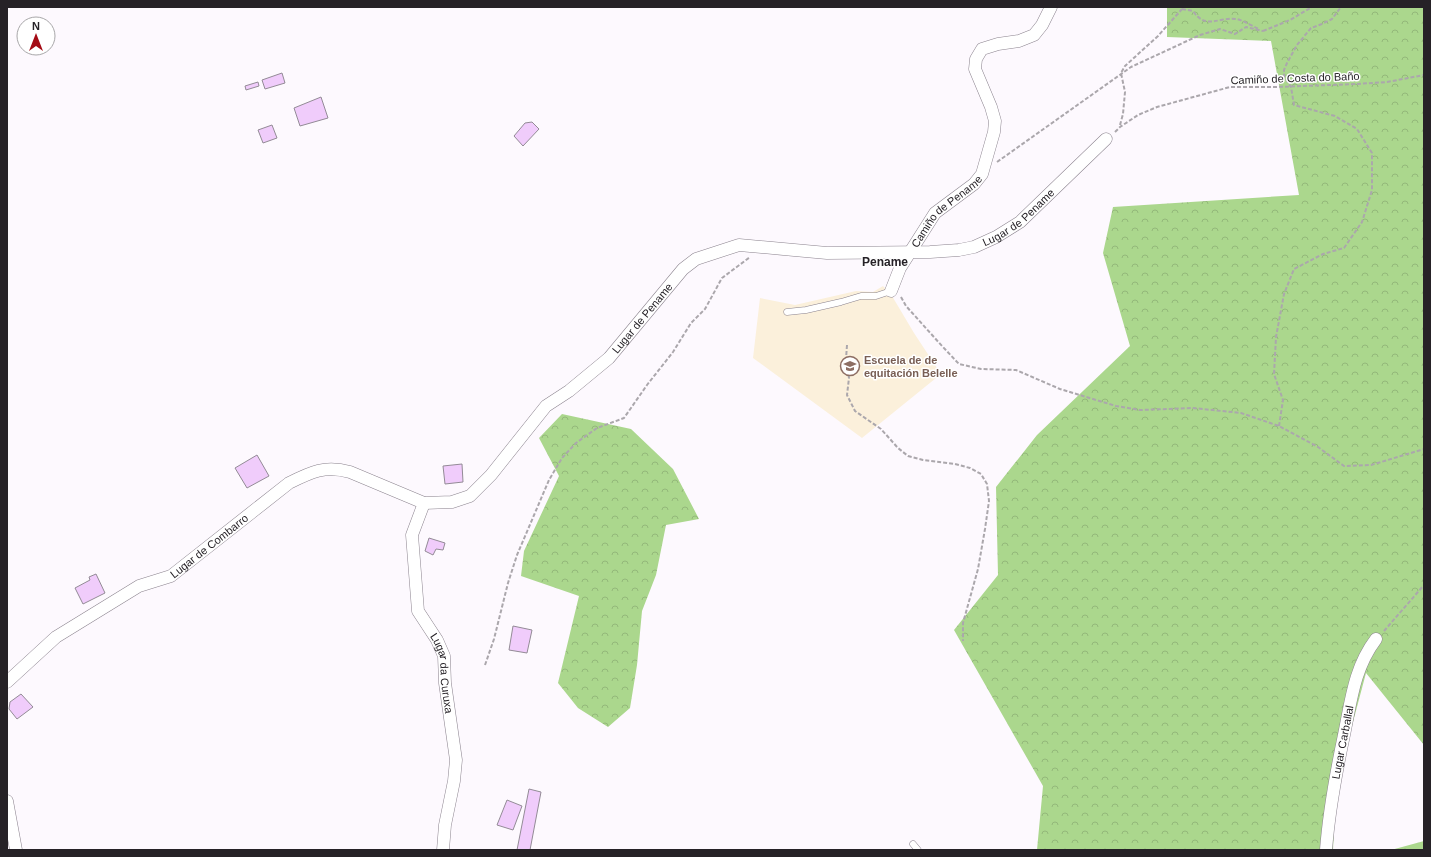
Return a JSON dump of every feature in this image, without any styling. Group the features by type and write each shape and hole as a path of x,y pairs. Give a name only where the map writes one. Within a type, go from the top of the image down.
{"street":[{"name":"Camiño de Pename","path":"910,253 935,213 974,184 982,174 994,132 995,121 991,107 975,69 976,60 982,49 998,44 1019,41 1034,36 1042,26 1051,7"},
{"name":"Lugar de Pename","path":"424,503 452,502 470,496 491,475 546,406 570,391 609,358 684,269 696,259 739,245 828,253 910,253 959,250 974,247 996,237 1020,222 1106,139"},
{"path":"892,287 900,268 910,253"},
{"name":"Lugar de Combarro","path":"7,682 56,637 139,586 171,576 289,483 308,473 325,468 350,472 424,503"},
{"name":"Lugar da Curuxa","path":"424,503 412,535 418,611 438,640 444,656 445,683 456,760 443,850"},
{"name":"Lugar Carballal","path":"1326,850 1334,777 1356,678 1367,651 1376,640"},
{"path":"7,801 16,850"}],"lane":[{"path":"787,312 806,310 861,296 876,296 892,287"},
{"path":"913,844 918,850"}],"path":[{"path":"982,174 1131,67 1200,34 1220,29 1235,34 1246,27 1263,31 1290,20 1312,7"},
{"path":"1279,426 1283,400 1274,374 1276,337 1284,294 1294,269 1323,254 1344,248 1362,222 1372,190 1372,152 1357,128 1335,116 1294,104 1291,87 1284,76 1284,70 1297,45 1311,28 1332,19 1341,7"},
{"path":"1120,127 1125,92 1121,73 1125,66 1158,36 1182,8 1194,11 1198,17 1207,22 1236,19 1263,31"},
{"name":"Camiño de Costa do Baño","path":"1106,139 1114,134 1120,127 1157,107 1223,89 1387,82 1424,75"},
{"path":"485,665 494,640 508,583 518,555 549,480 562,458 576,443 597,428 624,418 647,385 673,352 691,323 705,309 722,278 751,256"},
{"path":"892,287 906,306 959,364 981,369 1016,370 1060,389 1116,406 1140,410 1192,408 1241,413 1279,426 1318,447 1344,466 1372,465 1424,449"},
{"path":"847,345 847,395 855,411 881,429 898,448 908,456 970,468 981,474 987,484 989,501 986,529 978,569 963,623 964,641"},
{"path":"1376,640 1424,585"}],"shaded area":[{"name":"Escuela de de equitación Belelle","path":"883,286 892,296 941,374 862,438 753,358 760,298 795,305 856,291 873,292"}],"green space":[{"path":"1167,7 1424,7 1424,745 1366,673 1336,786 1333,850 1037,850 1043,786 954,630 998,575 996,487 1037,435 1130,346 1103,253 1113,207 1299,195 1271,41 1167,37"},
{"path":"562,414 631,429 673,469 699,519 666,525 656,575 642,611 637,665 630,708 608,727 578,708 558,683 579,596 521,576 524,551 559,476 539,438"},
{"path":"1424,841 1424,850 1391,850"}],"building":[{"path":"282,73 285,83 265,89 262,80"},
{"path":"258,82 259,86 246,90 245,86"},
{"path":"321,97 328,118 300,126 294,108"},
{"path":"532,122 539,129 523,146 514,136 525,123"},
{"path":"272,125 277,138 263,143 258,130"},
{"path":"257,455 269,476 247,488 235,468"},
{"path":"462,464 463,482 445,484 443,466"},
{"path":"429,538 445,543 443,550 436,549 433,555 425,551"},
{"path":"96,574 105,593 83,604 75,588 90,580 89,577"},
{"path":"513,626 532,630 527,653 509,650"},
{"path":"21,694 33,707 17,719 9,709 10,702"},
{"path":"529,789 541,792 530,850 517,850"},
{"path":"507,800 522,806 513,830 497,825"}],"place":[{"name":"Escuela de de equitación Belelle","path":"850,366"}],"district":[{"name":"Pename","path":"885,262"}]}
